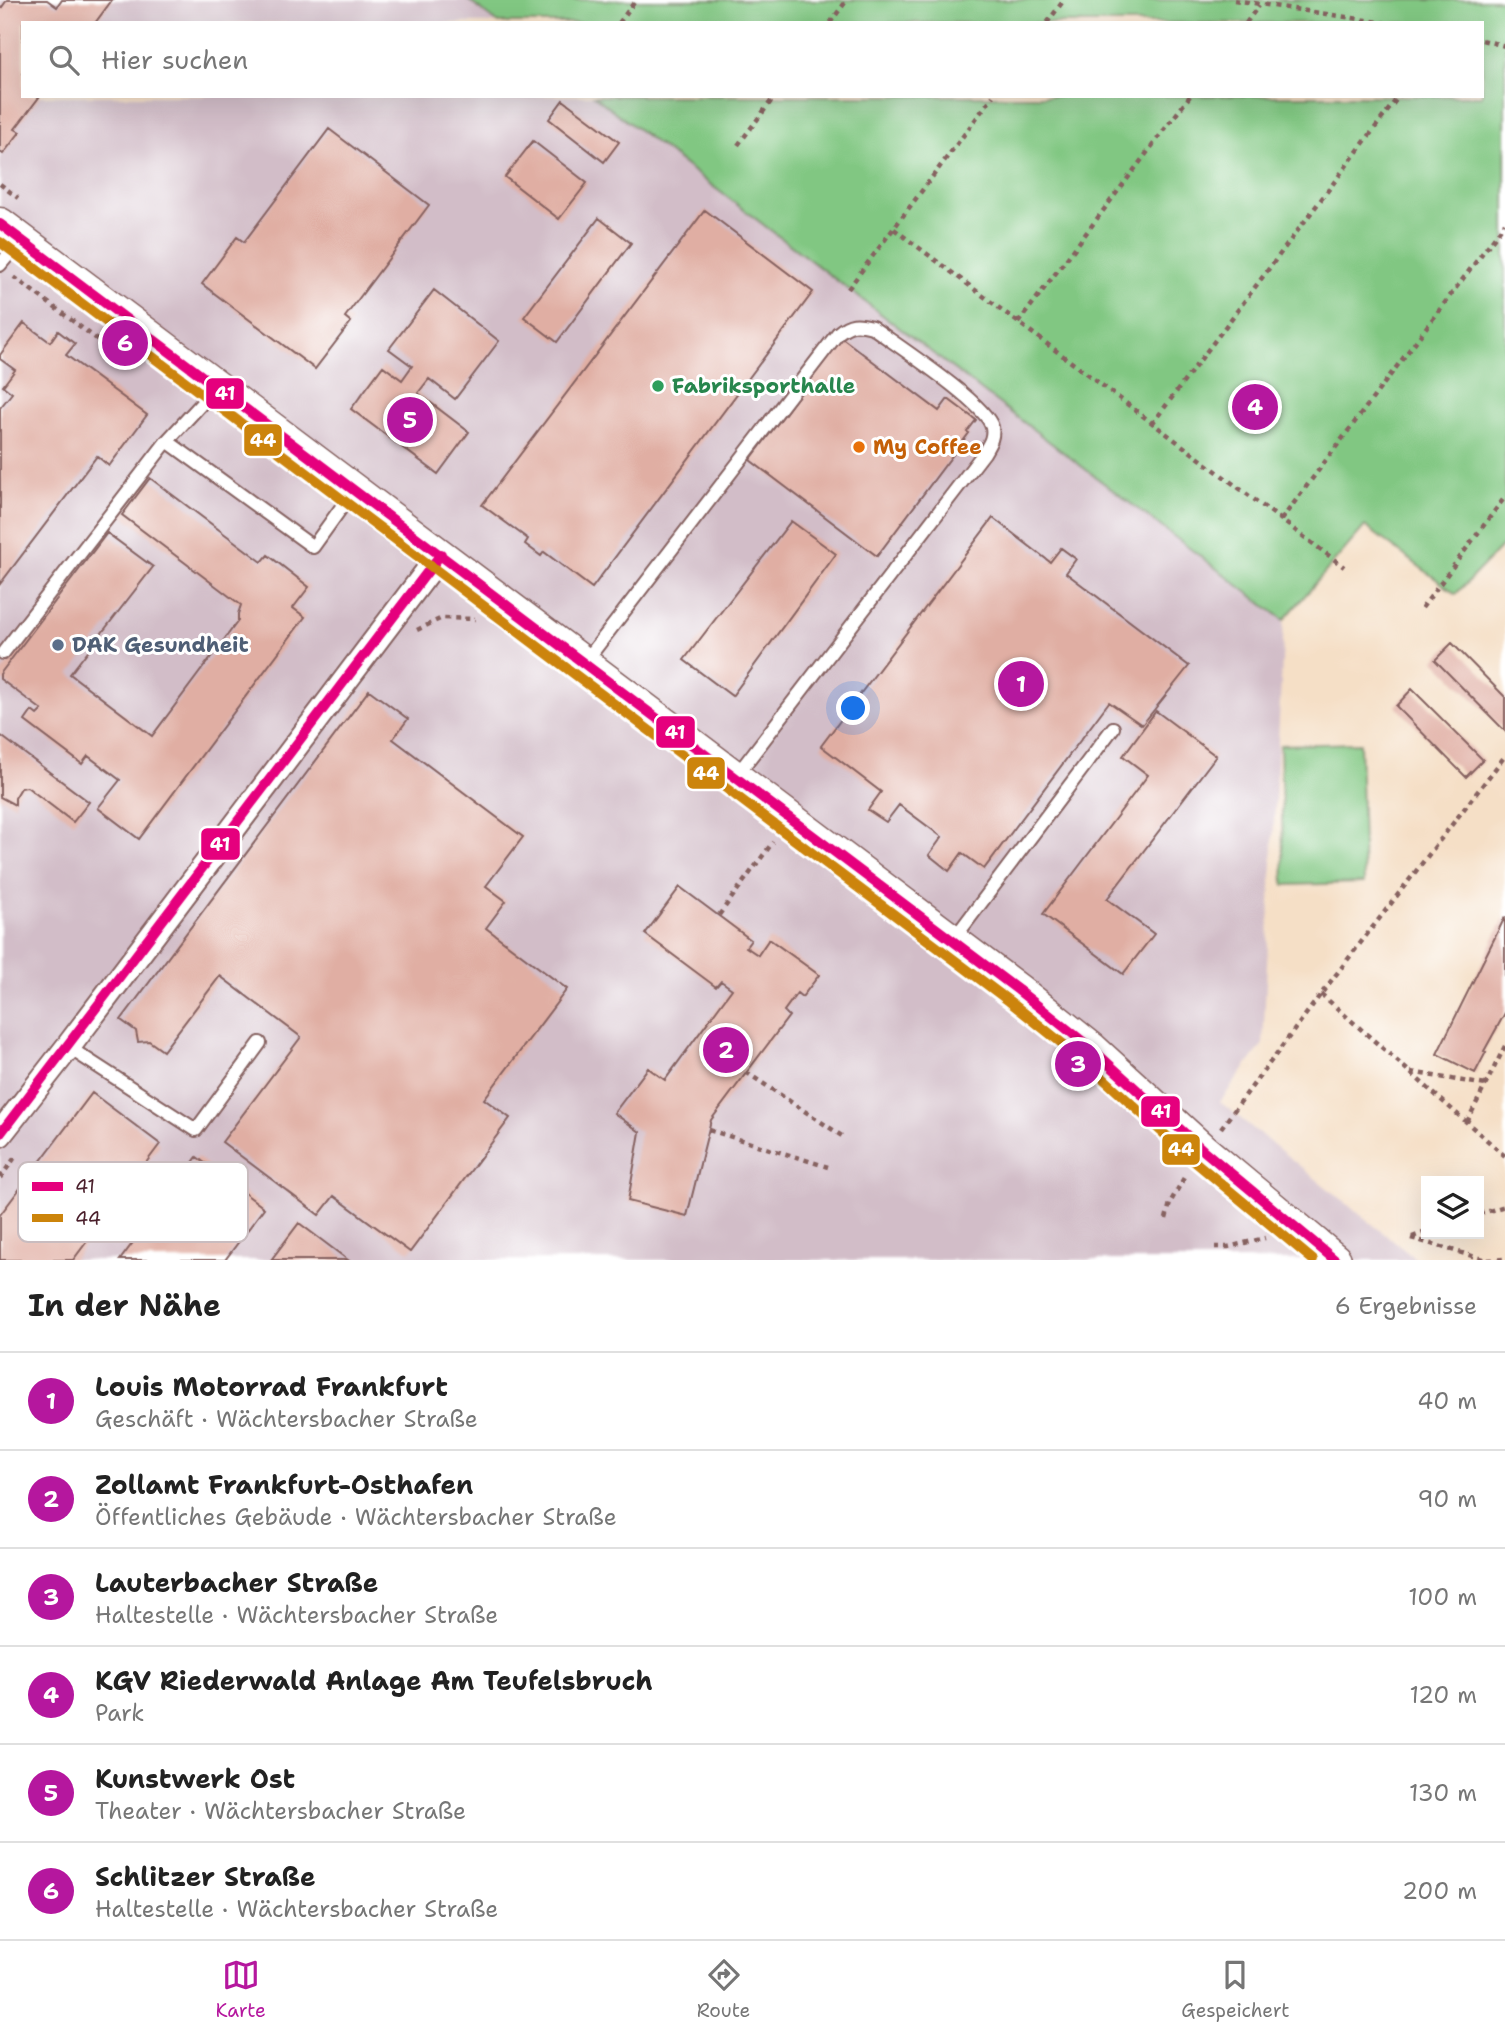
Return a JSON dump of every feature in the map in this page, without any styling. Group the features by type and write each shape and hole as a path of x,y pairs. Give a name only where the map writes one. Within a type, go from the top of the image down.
{"street":[{"path":"10,231 953,941 1092,1049 1203,1150 1335,1260"},
{"path":"0,1134 441,554"}],"lane":[{"path":"0,265 10,231"},
{"path":"585,663 838,333 847,325 858,323 872,327 978,406 991,426 992,438 984,453 736,777"},
{"path":"3,653 167,441 216,387"},
{"path":"167,441 313,547 354,490"},
{"path":"953,941 1113,728"},
{"path":"68,1047 196,1130 260,1043"}],"path":[{"path":"620,21 636,0"},
{"path":"831,21 847,0"},
{"path":"1048,21 1064,0"},
{"path":"1234,0 1371,21"},
{"path":"1247,21 1259,5"},
{"path":"1484,41 1505,46"},
{"path":"738,145 773,98"},
{"path":"848,289 992,98"},
{"path":"1018,323 1188,98"},
{"path":"1152,424 1397,98"},
{"path":"0,184 11,193"},
{"path":"1281,520 1505,223"},
{"path":"894,229 1344,567"},
{"path":"1422,608 1505,497"},
{"path":"1166,1219 1170,1203 1189,1166 1505,756"},
{"path":"719,915 789,818"},
{"path":"1321,994 1505,1156"},
{"path":"1467,1122 1505,1046"},
{"path":"1410,1071 1486,1085"},
{"path":"746,1072 842,1136"},
{"path":"709,1130 828,1167"},
{"path":"1484,1212 1505,1206"},
{"path":"1421,1234 1411,1238 1486,1260 1505,1259"}],"shaded area":[{"path":"0,0 468,0 495,21 21,21 21,98 597,98 1284,620 1263,1044 1220,1102 1417,1260 0,1260"}],"green space":[{"path":"468,0 1505,0 1505,543 1456,594 1365,526 1284,620 597,98 1484,98 1484,21 495,21"},
{"path":"1360,743 1364,883 1284,885 1280,745"}],"building":[{"path":"7,0 47,0 57,7 62,0 112,0 96,21 21,21 21,98 38,98 15,129 20,132 3,154 0,152 0,10"},
{"path":"563,100 619,142 604,162 549,119"},
{"path":"329,129 429,205 345,317 351,322 315,369 202,284 237,237 244,242"},
{"path":"533,141 587,183 559,219 505,177"},
{"name":"Fabriksporthalle","path":"705,210 813,292 592,588 544,552 541,556 525,544 528,539 482,505"},
{"path":"599,218 631,243 557,342 524,317"},
{"path":"434,290 499,341 455,399 429,379 418,393 469,432 438,474 351,409 383,366 402,380 412,366 389,349"},
{"path":"24,323 50,342 58,331 75,344 66,355 147,415 109,466 97,456 0,584 0,408 12,393 3,386 15,370 0,359 0,355"},
{"name":"My Coffee","path":"842,338 939,411 948,399 976,420 877,556 750,460"},
{"name":"DAK Gesundheit","path":"150,478 262,562 268,555 309,587 293,608 305,617 139,839 98,808 120,780 88,756 82,764 25,721 32,711 37,715 42,710 0,679 0,674 107,533 153,567 70,674 152,736 238,621 241,605 122,515"},
{"path":"993,518 1050,562 1061,548 1076,559 1066,573 1189,666 1142,725 1109,702 984,869 962,853 949,871 929,855 942,837 899,805 886,822 868,810 881,792 821,746"},
{"path":"791,521 836,554 732,696 684,660"},
{"path":"1452,643 1505,697 1505,731 1435,660"},
{"path":"1412,689 1483,760 1466,777 1396,706"},
{"path":"369,690 408,719 393,739 523,837 486,886 506,901 486,928 567,989 484,1099 510,1118 410,1252 334,1196 319,1215 222,1142 301,1037 220,976 163,1051 149,1041 138,1042 136,1031 121,1020"},
{"path":"1156,711 1216,756 1107,899 1154,934 1123,974 1043,914 1148,775 1123,756"},
{"path":"0,735 89,802 73,822 27,787 21,788 15,798 15,805 0,797"},
{"path":"680,887 751,940 746,947 758,955 769,939 819,975 802,997 797,993 784,1011 789,1016 711,1120 687,1216 628,1201 640,1132 614,1113 648,1068 665,1080 732,989 721,981 716,987 645,934"},
{"path":"1505,917 1505,1013 1475,1073 1437,1054"},
{"path":"92,1093 160,1144 146,1162 40,1162"},
{"path":"18,1191 18,1242 86,1242 73,1260 0,1260 0,1215"},
{"path":"248,1196 264,1208 248,1229"},
{"path":"299,1223 348,1260 271,1260"},
{"path":"133,1242 238,1242 225,1260 120,1260"}],"transit line":[{"name":"41","path":"0,224 1018,990 1092,1049 1203,1150 1335,1260"},
{"name":"44","path":"0,242 1009,1001 1083,1060 1194,1161 1313,1260"},
{"name":"41","path":"0,1134 441,554"}],"place":[{"name":"Schlitzer Straße","path":"125,343"},
{"name":"Fabriksporthalle","path":"658,386"},
{"name":"KGV Riederwald Anlage Am Teufelsbruch","path":"1255,407"},
{"name":"Kunstwerk Ost","path":"410,420"},
{"name":"My Coffee","path":"859,447"},
{"name":"DAK Gesundheit","path":"58,645"},
{"name":"Louis Motorrad Frankfurt","path":"1021,684"},
{"name":"Zollamt Frankfurt-Osthafen","path":"726,1050"},
{"name":"Lauterbacher Straße","path":"1078,1064"}]}
